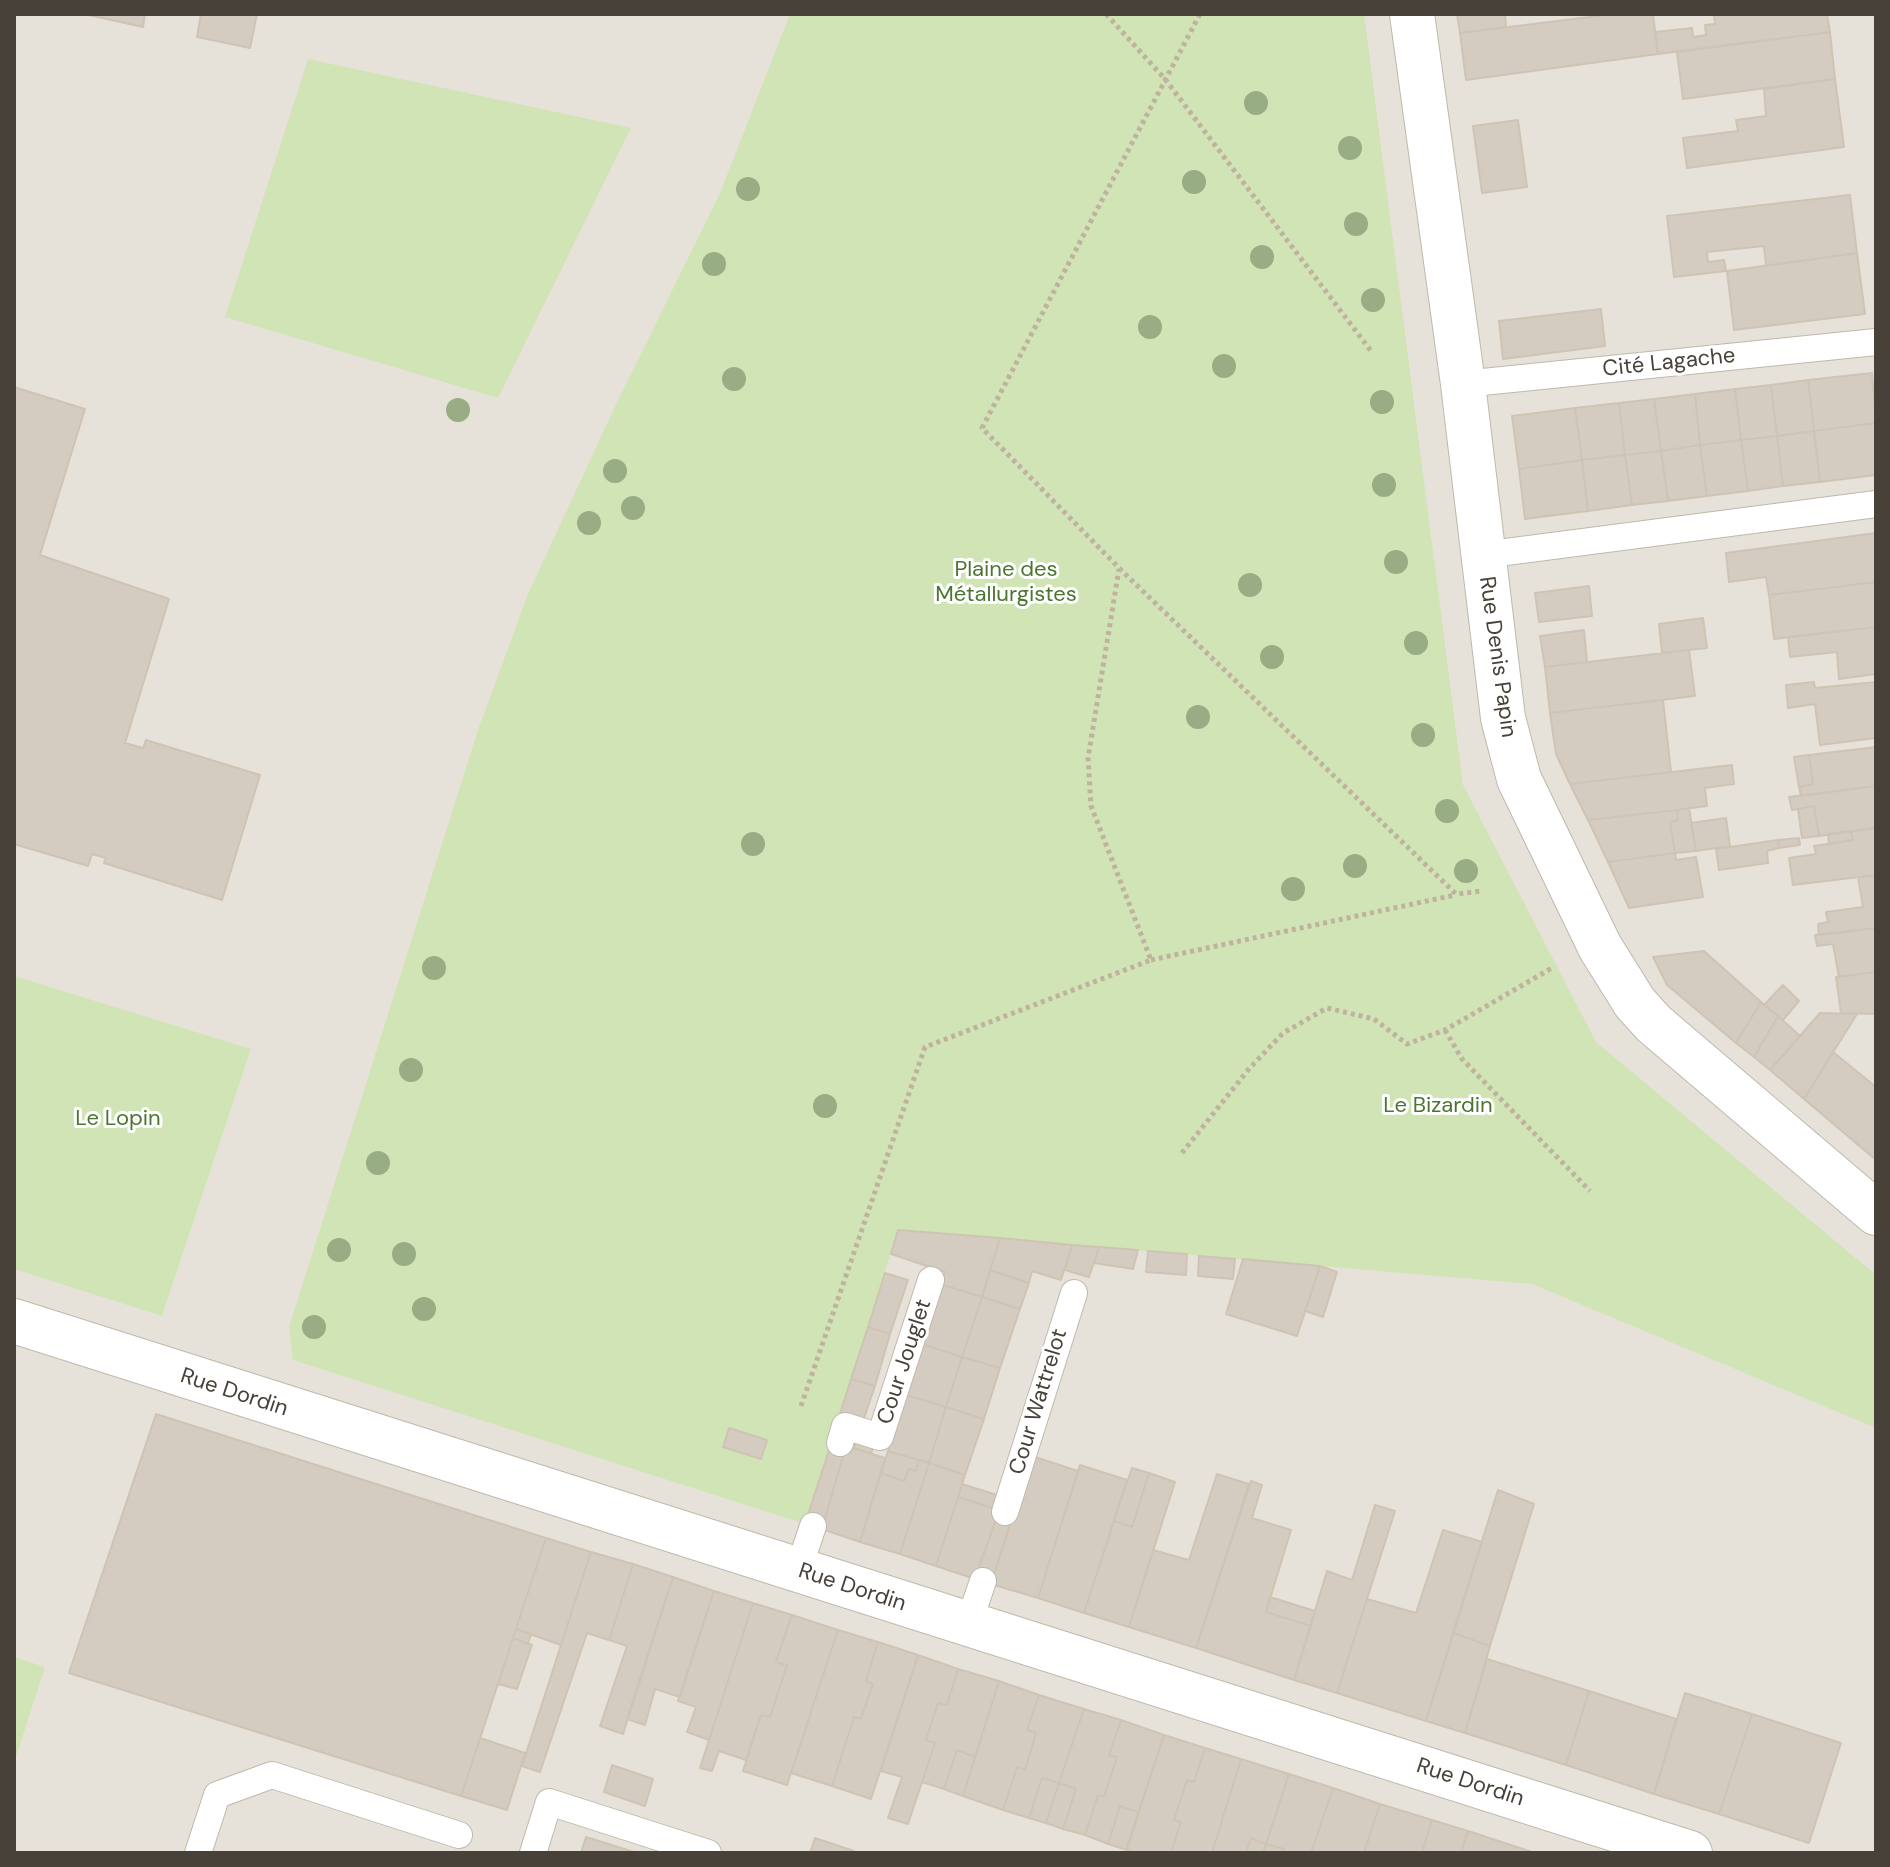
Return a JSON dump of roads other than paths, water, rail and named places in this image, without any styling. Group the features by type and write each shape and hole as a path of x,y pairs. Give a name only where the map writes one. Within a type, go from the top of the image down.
{"street":[{"name":"Rue Denis Papin","path":"1412,14 1509,748 1530,807 1618,981 1654,1024 1876,1213"},
{"name":"Rue Dordin","path":"14,1321 1690,1853"}],"lane":[{"name":"Cité Lagache","path":"1463,384 1876,342"},
{"path":"1483,555 1876,504"},
{"name":"Cour Jouglet","path":"840,1443 845,1426 880,1437 931,1280"},
{"name":"Cour Wattrelot","path":"1005,1512 1074,1293"},
{"path":"798,1571 813,1526"},
{"path":"968,1625 983,1581"},
{"path":"198,1853 217,1795 272,1775 459,1835"},
{"path":"533,1853 549,1802 708,1853"}],"park label":[{"name":"Plaine des Métallurgistes","path":"1006,582"},
{"name":"Le Bizardin","path":"1438,1106"},
{"name":"Le Lopin","path":"118,1119"}]}
